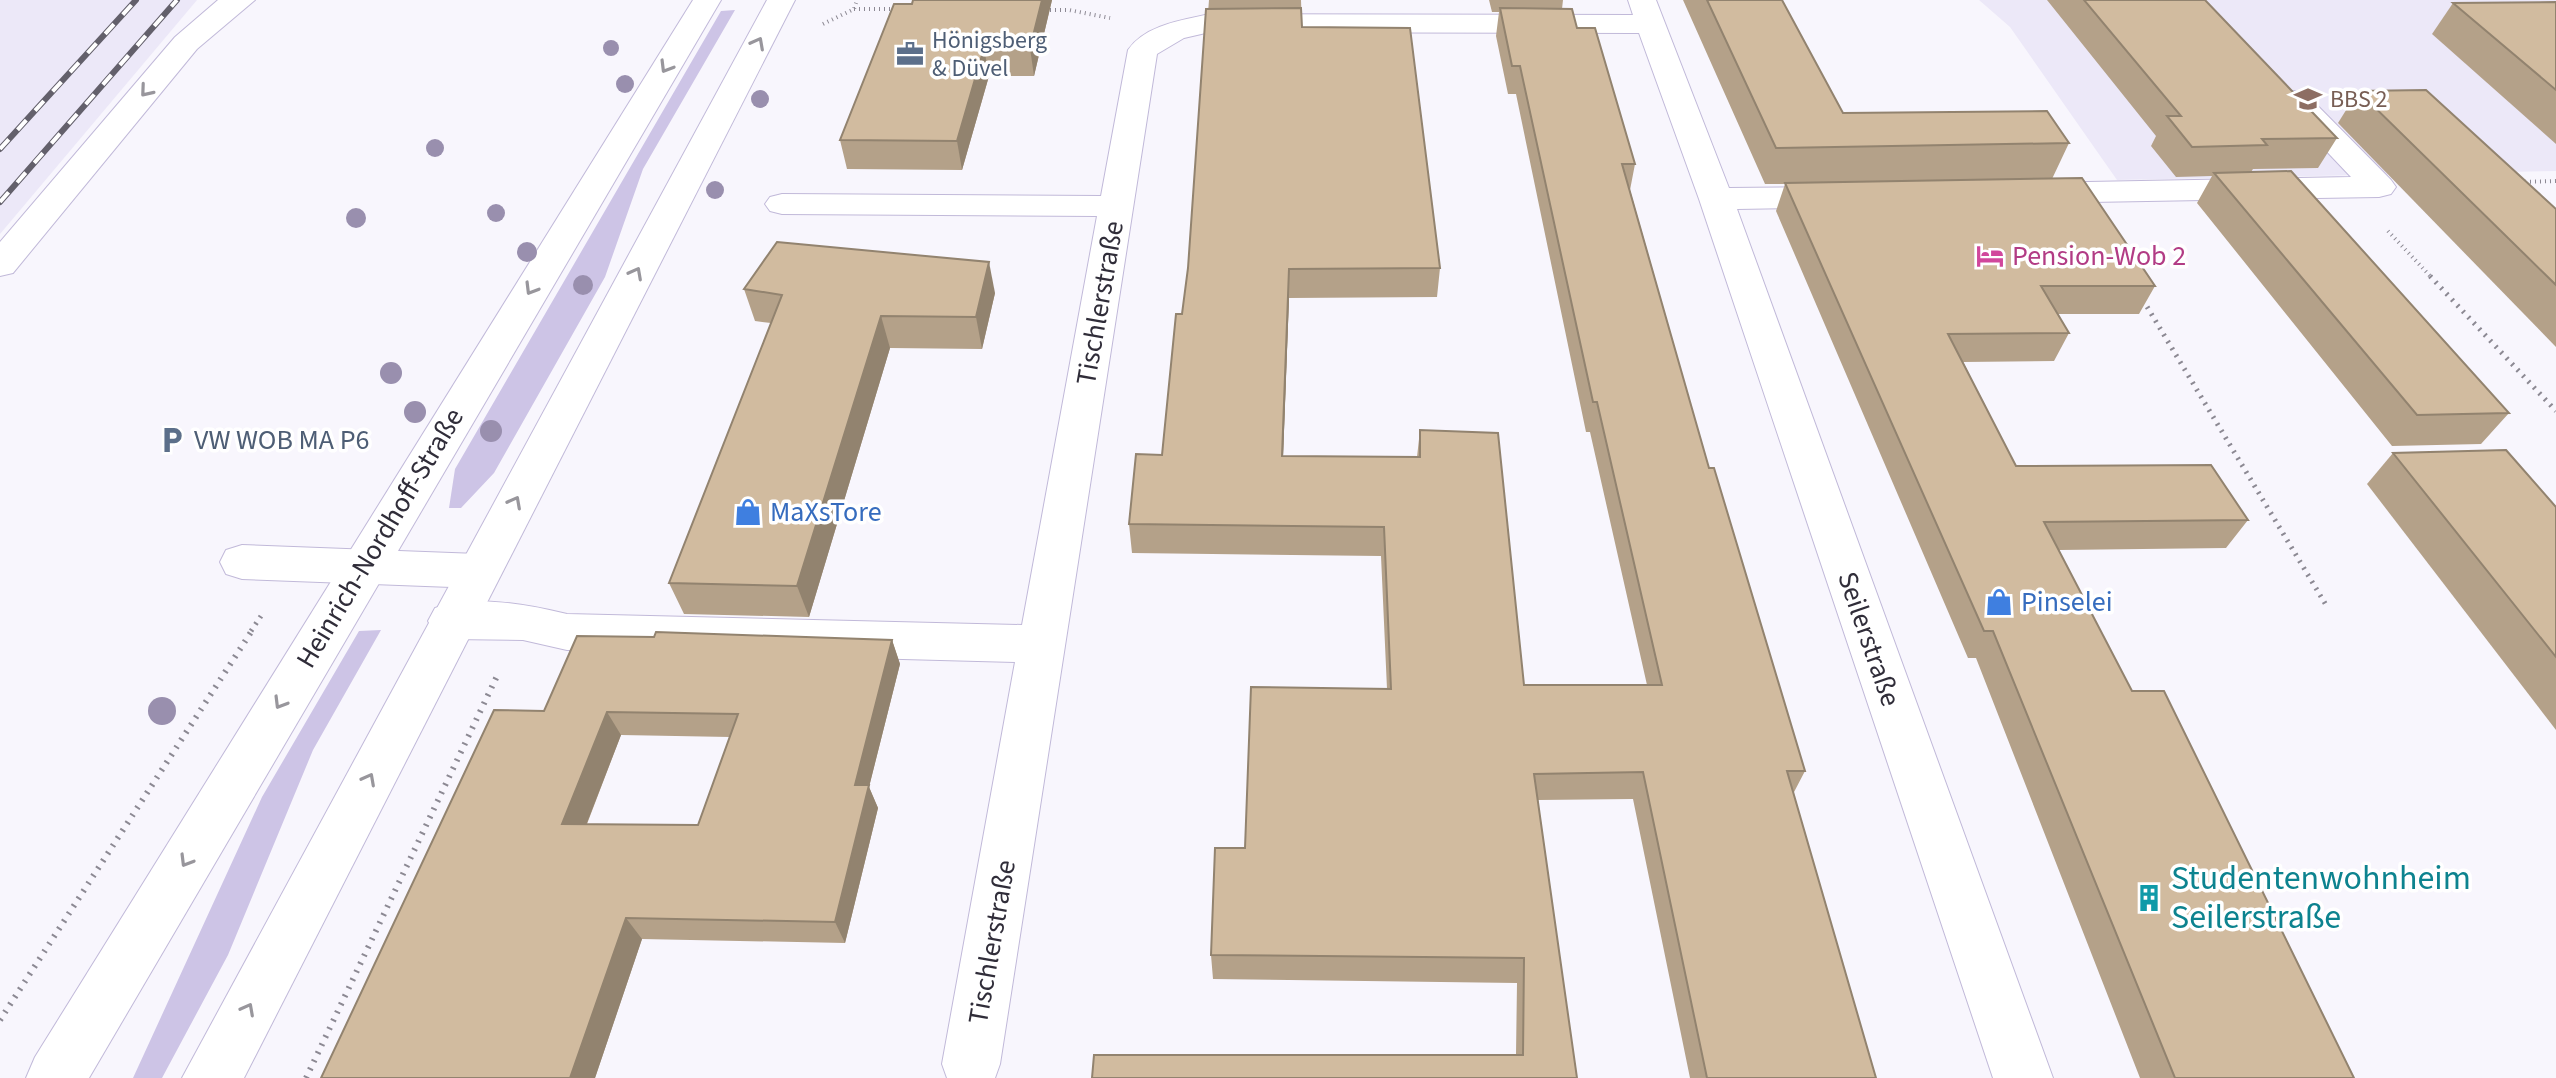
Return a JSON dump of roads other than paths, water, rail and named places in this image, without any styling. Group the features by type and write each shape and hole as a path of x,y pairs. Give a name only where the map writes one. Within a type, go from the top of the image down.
{"street":[{"path":"0,265 186,43 200,35 224,6 241,0"},
{"name":"Heinrich-Nordhoff-Straße","path":"56,1078 362,566 707,0"},
{"path":"212,1078 781,0"},
{"name":"Tischlerstraße","path":"971,1064 1143,50 1174,31 1210,23 1647,12"},
{"name":"Seilerstraße","path":"1647,12 1716,199 2023,1078"},
{"path":"2010,194 2363,187 2269,74"},
{"path":"1716,199 1871,196"},
{"path":"782,204 1117,206"},
{"path":"242,562 478,571"},
{"path":"451,621 523,622 567,632 1042,644"}],"railway":[{"path":"0,149 136,0"},
{"path":"0,202 177,0"}],"place":[{"name":"Hönigsberg & Düvel","path":"910,54"},
{"name":"BBS 2","path":"2308,99"},
{"name":"Pension-Wob 2","path":"1990,256"},
{"name":"VW WOB MA P6","path":"172,440"},
{"name":"MaXsTore","path":"748,512"},
{"name":"Pinselei","path":"1999,602"},
{"name":"Studentenwohnheim Seilerstraße","path":"2149,898"}]}
